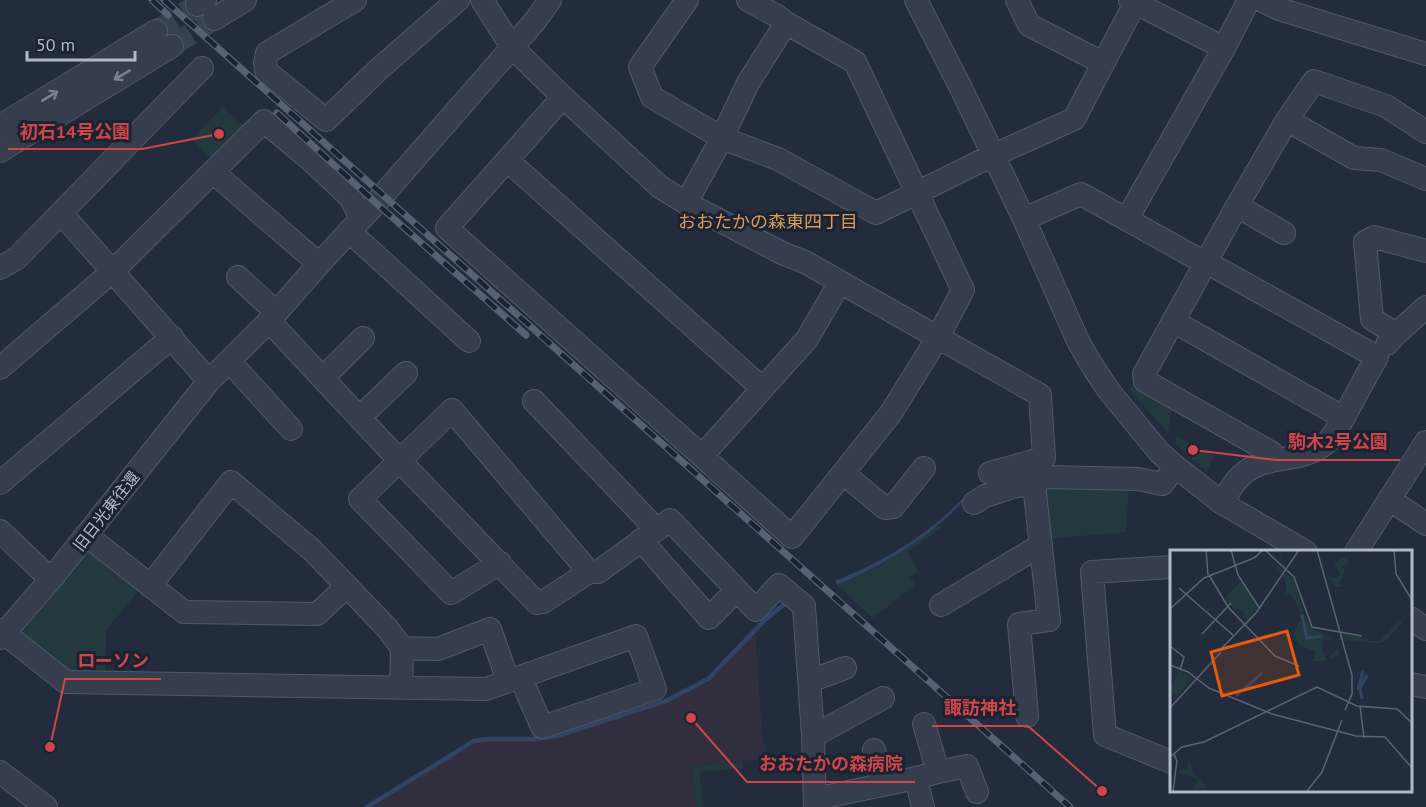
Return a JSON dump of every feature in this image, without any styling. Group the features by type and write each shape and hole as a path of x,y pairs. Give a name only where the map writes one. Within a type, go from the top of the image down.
{"street":[{"path":"205,8 245,0"},
{"path":"355,0 267,53 266,71 326,120 379,69 458,0"},
{"path":"482,0 512,47 660,187 782,253 805,262 1040,395 1041,545 1049,620 1019,624 1027,717"},
{"name":"旧日光東往還","path":"2,634 52,578 209,381 273,317 376,203 550,0"},
{"path":"563,97 447,228 792,537 891,413 938,337 963,290 855,62 748,0"},
{"path":"916,0 961,88 1024,219 1065,313 1093,367 1124,411 1159,452 1222,503 1282,546 1298,550"},
{"path":"1017,0 1029,26 1103,63"},
{"path":"1127,219 1249,0"},
{"path":"1261,0 1279,9 1426,54"},
{"path":"675,4 640,67 652,97 722,138 778,159 876,213 979,162 1074,119 1132,1 1224,48"},
{"path":"686,203 722,138 748,83 786,23"},
{"path":"0,126 164,38 0,151"},
{"path":"0,268 17,258 202,68"},
{"path":"1274,459 1272,453 1145,381 1144,374 1237,206 1287,120 1314,81 1386,106 1426,132"},
{"path":"1287,120 1354,158 1381,160 1426,178"},
{"path":"0,368 113,271 264,121 350,197 355,225 469,340"},
{"path":"507,160 762,388"},
{"path":"213,172 319,264"},
{"path":"1024,219 1081,194 1377,357"},
{"path":"1237,206 1284,233"},
{"path":"61,213 209,381"},
{"path":"1396,334 1372,319 1365,242 1374,237 1426,251"},
{"path":"238,277 323,378 537,603 543,602 590,572 598,572 670,520 756,610 779,585 804,606 810,681 815,803 967,766 977,792"},
{"path":"702,456 807,339 840,282"},
{"path":"1222,503 1237,479 1251,468 1274,459 1302,456 1326,444 1344,418 1377,357 1396,334 1426,307"},
{"path":"1173,321 1344,418"},
{"path":"0,483 172,337"},
{"path":"323,378 363,338"},
{"path":"229,361 291,429"},
{"path":"360,417 406,373"},
{"path":"534,401 649,535 709,618 737,590"},
{"path":"500,563 451,593 360,499 452,410 590,572"},
{"path":"1357,550 1426,442"},
{"path":"990,473 1041,473 1127,478 1162,484 1176,466"},
{"path":"843,473 885,508 893,507 924,468"},
{"path":"974,503 985,495 1017,486 1041,473"},
{"path":"150,586 231,482 312,550 387,628 402,648 401,688"},
{"path":"1389,499 1426,524"},
{"path":"0,531 52,578"},
{"path":"86,535 184,612 317,614 346,587"},
{"path":"941,605 1041,545"},
{"path":"1170,567 1092,572 1105,735 1170,762"},
{"path":"1411,619 1426,629"},
{"path":"2,634 66,682 486,689 515,680 636,636 655,689 542,727 515,680 490,629 438,649 402,648"},
{"path":"810,681 845,668"},
{"path":"1411,684 1426,687"},
{"path":"813,736 883,698"},
{"path":"924,724 938,772"},
{"path":"874,750 882,785"},
{"path":"0,772 46,807"},
{"path":"916,778 923,807"}],"shaded area":[{"path":"755,631 762,731 767,759 692,766 696,807 371,807 474,743 538,741 561,737 665,704 707,682"}],"green space":[{"path":"223,107 247,129 214,162 192,139"},
{"path":"1135,380 1172,405 1168,433 1130,390"},
{"path":"1176,436 1214,456 1207,471 1176,445"},
{"path":"1129,483 1126,532 1047,539 1042,489 1049,485"},
{"path":"939,525 941,528 908,552 918,572 910,577 915,585 873,618 837,585 890,559"},
{"path":"93,549 141,587 106,631 105,676 74,675 22,639 22,627 83,551"},
{"path":"743,762 743,768 700,772 702,807 696,807 692,766"}],"water":[{"path":"973,491 943,521 910,546 875,567 837,585 835,581 875,563 912,541"}],"waterway":[{"path":"367,807 474,741 538,739 560,735 666,701 708,679 765,620 787,602"}],"tunnel":[{"path":"156,31 197,5"},
{"path":"172,46 214,19"}],"railway":[{"path":"152,0 168,15"},
{"path":"164,0 1070,807"},
{"path":"277,113 526,335"}],"place":[{"name":"初石14号公園","path":"219,134"},
{"name":"駒木2号公園","path":"1193,450"},
{"name":"おおたかの森病院","path":"691,718"},
{"name":"ローソン","path":"50,747"},
{"name":"諏訪神社","path":"1102,791"}],"district":[{"name":"おおたかの森東四丁目","path":"768,221"}]}
